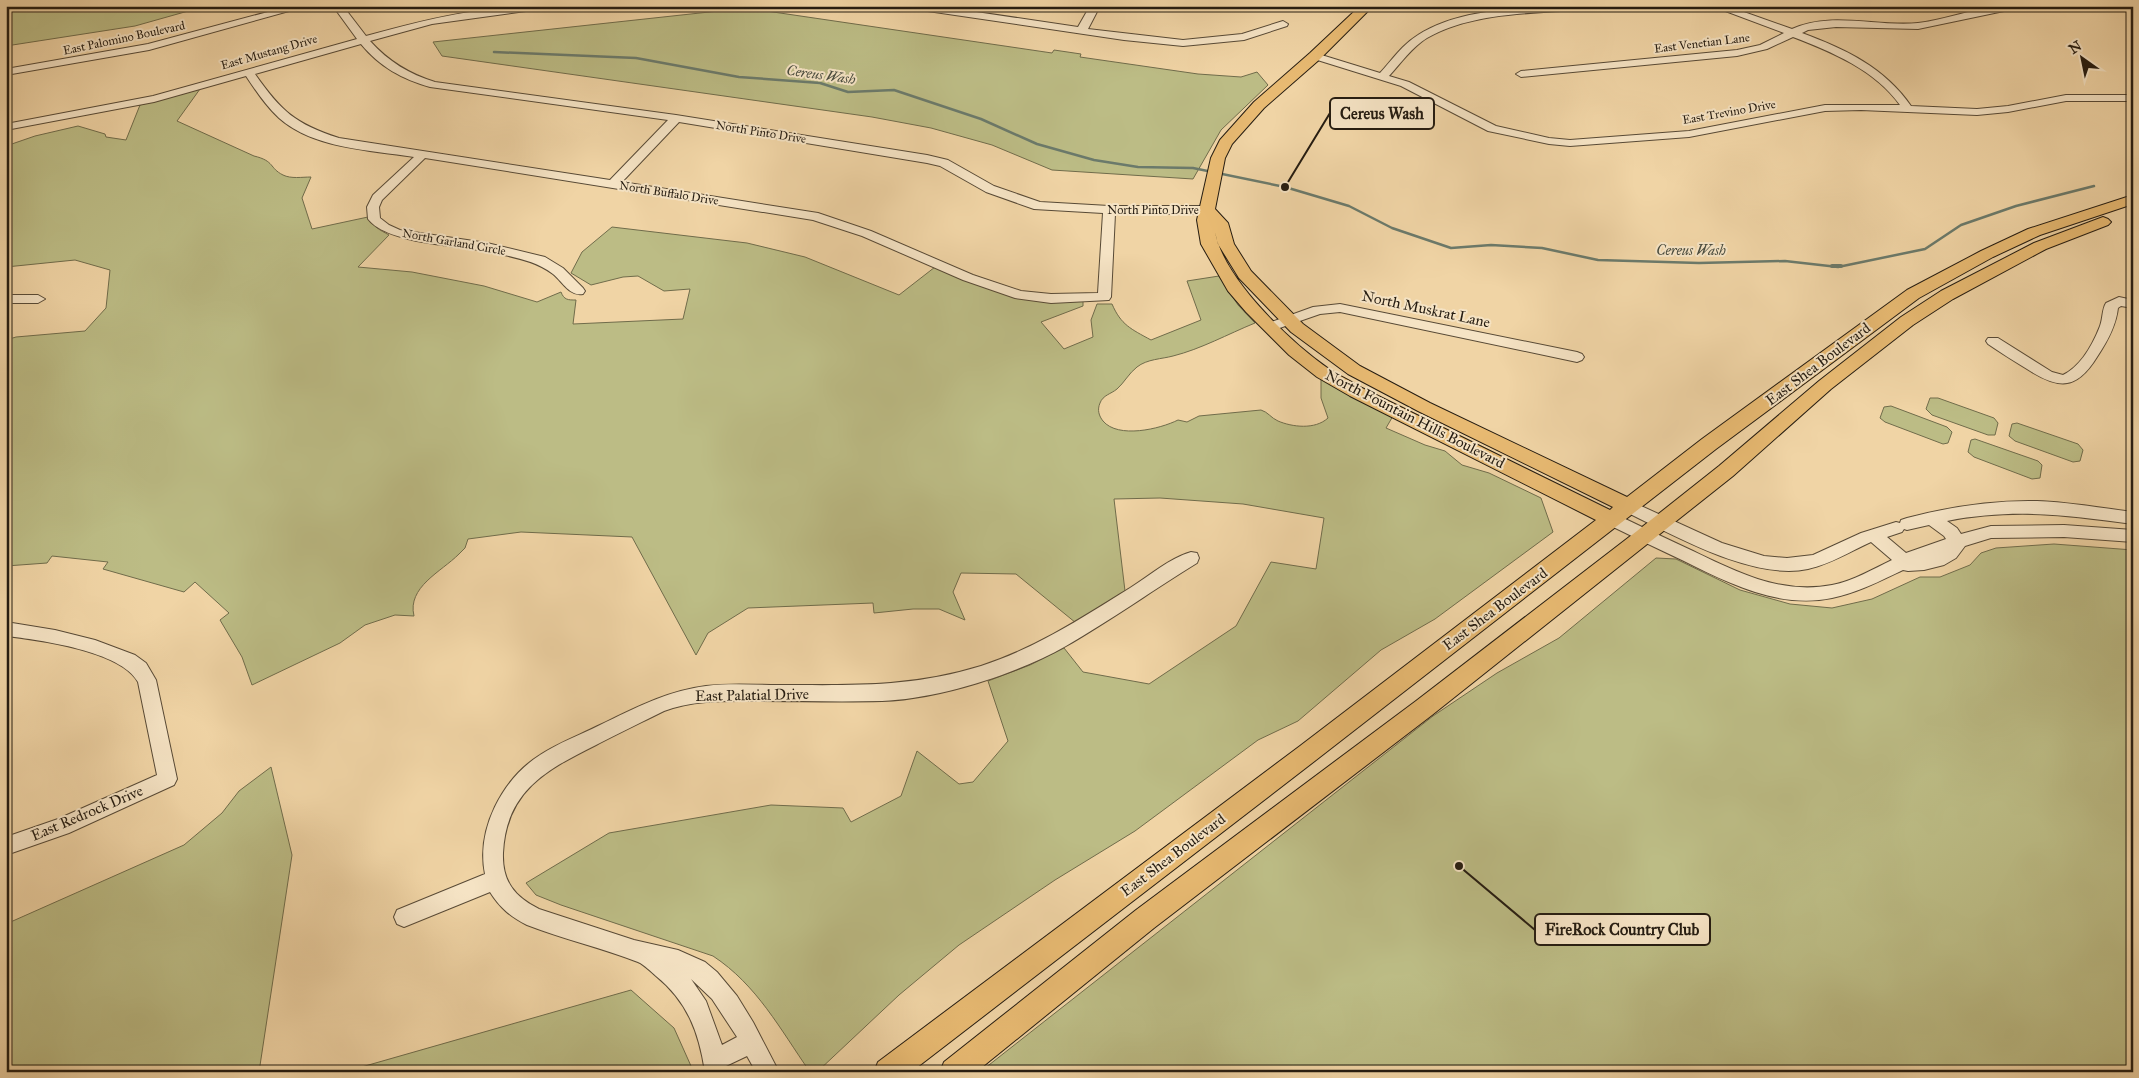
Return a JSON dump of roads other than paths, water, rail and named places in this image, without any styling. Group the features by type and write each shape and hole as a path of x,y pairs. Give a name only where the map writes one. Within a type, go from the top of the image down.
{"main road":[{"path":"1208,210 1218,158 1225,143 1259,105 1315,56 1367,6"},
{"name":"East Shea Boulevard","path":"888,1072 1301,759 1709,444 1913,294 1987,254 2034,232 2133,199"},
{"name":"North Fountain Hills Boulevard","path":"1208,210 1220,223 1226,244 1295,351 1323,373 1356,392 1620,513"},
{"name":"East Shea Boulevard","path":"954,1072 1145,919 1424,708 1644,536 1726,471 1825,385 1907,321 1984,274 2040,246 2133,212"},
{"path":"2078,216 2094,226"}],"street":[{"name":"East Palomino Boulevard","path":"6,72 149,47 302,6"},
{"name":"North Pinto Drive","path":"338,6 377,58 416,81 458,90 676,118 936,161 944,163 990,189 1038,206 1109,210 1208,210"},
{"name":"East Mustang Drive","path":"6,127 138,103 438,20 540,6"},
{"path":"914,6 1161,42 1204,42 1244,37 1283,24"},
{"path":"1082,30 1095,6"},
{"path":"1382,77 1421,38 1445,26 1482,17 1600,6"},
{"path":"1716,6 1827,48 1863,66 1889,85 1908,109"},
{"name":"East Venetian Lane","path":"1521,74 1737,53 1763,47 1806,27 1826,24 1918,26 2000,9"},
{"name":"East Trevino Drive","path":"1315,56 1406,84 1492,129 1550,142 1570,143 1689,134 1825,108 1861,107 1977,112 2008,109 2066,98 2133,98"},
{"name":"North Buffalo Drive","path":"249,73 271,107 294,125 337,141 421,156 814,216 839,222 969,277 1021,295 1043,298 1104,297 1109,210"},
{"path":"613,184 676,118"},
{"name":"North Garland Circle","path":"421,156 377,198 373,207 374,219 397,232 487,247 540,260 558,271 578,291"},
{"path":"6,299 38,299"},
{"path":"1993,341 2047,375 2065,379 2076,374 2102,341 2112,315 2111,306 2119,301 2133,304"},
{"name":"North Muskrat Lane","path":"1279,324 1318,310 1340,308 1576,356"},
{"path":"1620,513 1661,521 1746,558 1783,565 1805,564 1822,559 1868,537 1933,517 1958,512 2034,507 2133,518"},
{"path":"1998,509 2016,532"},
{"path":"1620,513 1644,536 1740,581 1788,593 1816,593 1844,589 1929,550 1991,532 2064,531 2133,536"},
{"path":"1868,537 1879,524 1909,513 1933,517 1962,540"},
{"path":"1868,537 1900,563 1936,561 1952,554 1962,540"},
{"name":"East Palatial Drive","path":"768,1072 727,1000 712,983 683,962 664,956 646,954 527,916 509,904 495,880 492,855 496,828 506,806 517,789 530,774 548,760 658,705 678,698 709,693 884,693 932,686 982,674 1026,657 1059,641 1191,558"},
{"name":"East Redrock Drive","path":"6,629 28,630 55,636 124,658 138,667 147,680 167,779 62,827 6,846"},
{"path":"404,917 495,880"},
{"name":"East Palatial Drive","path":"646,954 687,990 698,1010 711,1044 715,1066 751,1042"}],"waterway":[{"name":"Cereus Wash","path":"494,52 636,58 739,77 820,83 848,92 894,90 981,119 1037,144 1094,160 1138,167 1193,168 1285,187 1349,206 1392,228 1451,248 1491,245 1542,248 1598,260 1699,263 1785,261 1838,267 1925,249 1961,225 2016,206 2094,186"},
{"name":"Cereus Wash","path":"1832,266 1841,266"}],"place":[{"name":"Cereus Wash","path":"1285,187"},
{"name":"FireRock Country Club","path":"1459,866"}]}
